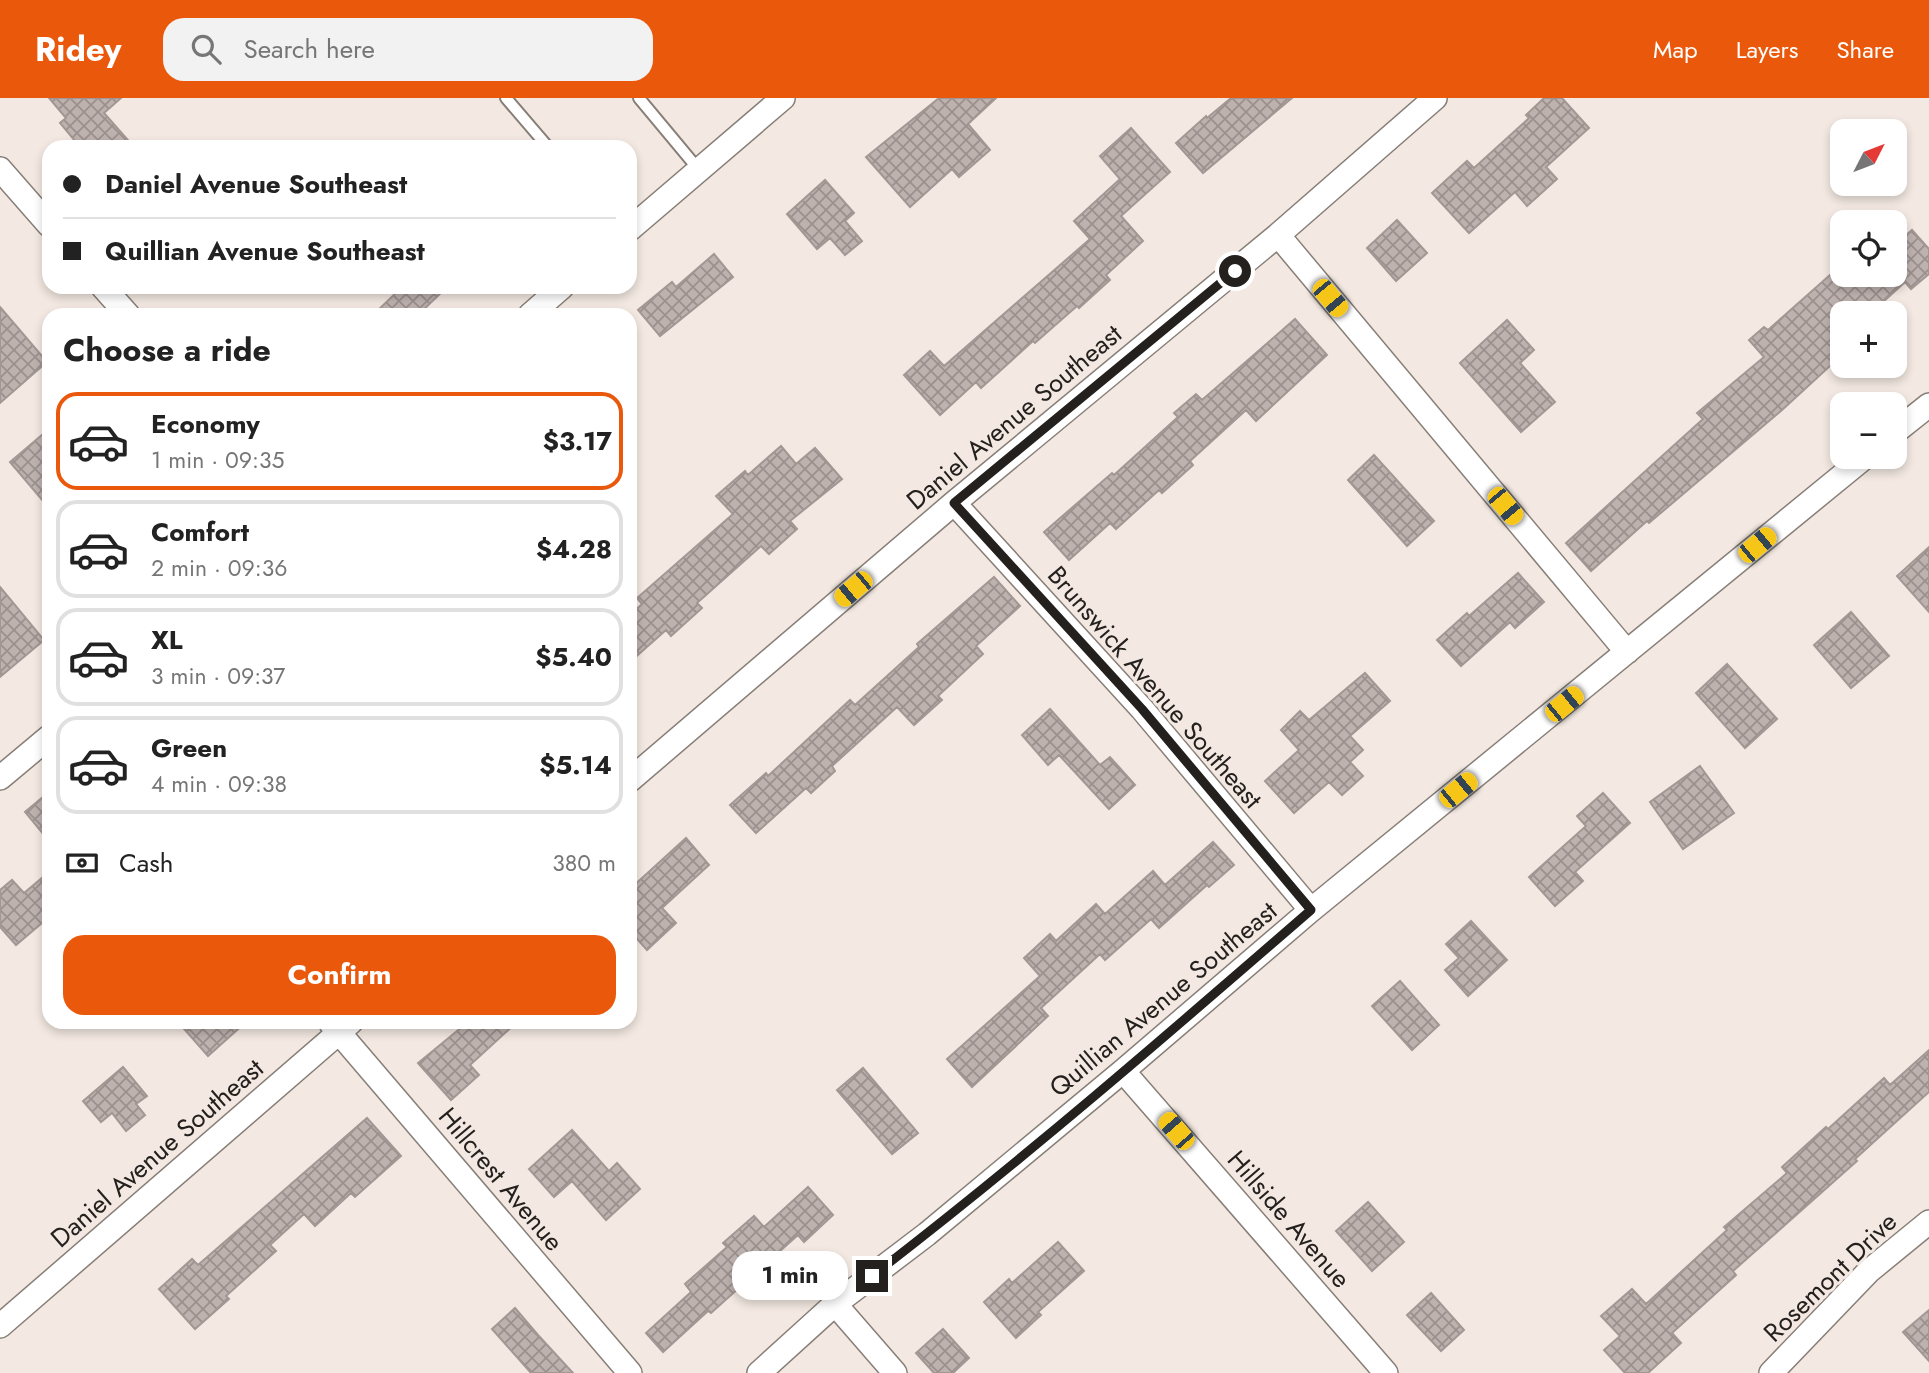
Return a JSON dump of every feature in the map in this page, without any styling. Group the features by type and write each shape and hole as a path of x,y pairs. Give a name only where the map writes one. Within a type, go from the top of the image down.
{"street":[{"path":"637,223 783,98"},
{"name":"Daniel Avenue Southeast","path":"637,774 954,503 1278,235 1435,98"},
{"path":"0,169 42,217"},
{"path":"1278,235 1627,652"},
{"path":"109,294 122,308"},
{"path":"538,308 554,294"},
{"path":"1907,422 1929,405"},
{"name":"Quillian Avenue Southeast","path":"759,1373 835,1304 927,1234 1124,1071 1311,910 1851,469"},
{"name":"Brunswick Avenue Southeast","path":"954,503 1142,709 1311,910"},
{"path":"0,778 42,743"},
{"name":"Daniel Avenue Southeast","path":"0,1326 337,1029"},
{"name":"Hillcrest Avenue","path":"342,1029 629,1373"},
{"name":"Hillside Avenue","path":"1124,1071 1386,1373"},
{"name":"Rosemont Drive","path":"1771,1373 1869,1271 1929,1222"},
{"path":"835,1304 895,1373"}],"lane":[{"path":"506,98 542,140"},
{"path":"639,98 699,170"}],"building":[{"path":"49,98 121,98 104,113 128,140 74,140 60,123 66,118"},
{"path":"939,98 996,98 968,124 990,150 959,177 952,169 910,207 866,157"},
{"path":"1231,98 1292,98 1203,173 1176,143"},
{"path":"1544,98 1562,98 1589,128 1546,167 1557,179 1527,206 1515,192 1469,233 1432,193 1467,161 1474,168 1529,118 1526,115"},
{"path":"1131,128 1170,172 1121,216 1143,241 1106,275 1110,280 1079,308 1077,306 1035,343 1033,341 981,388 976,382 940,415 904,375 930,351 944,366 1090,239 1074,221 1120,179 1100,156"},
{"path":"825,180 854,213 845,221 862,241 845,255 830,238 817,249 787,214"},
{"path":"1397,220 1427,253 1396,281 1367,248"},
{"path":"1912,230 1929,249 1929,274 1911,289 1907,284 1907,234"},
{"path":"714,254 733,277 660,336 638,310 672,282 676,287"},
{"path":"1830,275 1830,287 1900,287 1884,301 1830,301 1830,366 1782,410 1649,523 1647,521 1591,571 1566,543 1703,419 1697,413 1764,357 1749,340 1764,327 1768,330"},
{"path":"395,294 440,294 425,308 380,308"},
{"path":"0,307 42,356 42,366 0,403"},
{"path":"1295,319 1327,355 1256,421 1246,410 1190,461 1193,465 1162,493 1159,490 1116,529 1110,523 1069,560 1044,532 1112,473 1114,475 1178,417 1174,413 1196,394 1202,400"},
{"path":"1507,320 1534,350 1520,363 1555,402 1521,432 1460,363"},
{"path":"42,435 42,500 10,462"},
{"path":"781,446 796,464 815,448 842,479 790,521 797,529 769,554 761,546 697,603 702,608 671,636 666,630 637,656 637,609 642,604 637,598 733,514 716,496 745,471 748,475"},
{"path":"1374,455 1434,521 1407,546 1348,480"},
{"path":"1929,547 1929,612 1897,576"},
{"path":"1518,573 1544,602 1515,628 1510,622 1461,666 1437,640"},
{"path":"994,577 1020,606 976,646 983,654 938,696 942,700 914,725 897,707 832,766 835,771 811,793 806,788 756,833 730,805 766,773 768,776 850,700 855,705 919,647 917,644"},
{"path":"0,587 42,638 42,642 0,677"},
{"path":"1851,612 1889,656 1851,688 1814,645"},
{"path":"1727,664 1777,719 1745,748 1696,693"},
{"path":"1365,673 1390,701 1350,736 1363,750 1350,762 1363,776 1342,795 1329,782 1294,813 1265,781 1299,750 1281,730 1300,711 1309,720"},
{"path":"1050,709 1100,765 1110,757 1135,785 1109,809 1059,755 1048,765 1022,735"},
{"path":"1700,766 1734,813 1683,849 1650,802"},
{"path":"1603,793 1630,823 1575,872 1583,881 1555,906 1529,877 1586,826 1577,816"},
{"path":"42,798 42,833 25,812"},
{"path":"686,838 709,865 662,908 676,923 647,950 637,939 637,883"},
{"path":"1213,842 1234,865 1159,928 1151,919 1105,960 1100,954 1041,1008 1048,1016 972,1087 947,1059 1040,976 1024,958 1050,934 1056,941 1096,904 1105,914 1153,871 1165,885"},
{"path":"42,878 42,923 16,945 0,927 0,890 12,880 24,893"},
{"path":"1471,921 1507,960 1468,996 1445,970 1459,958 1446,944"},
{"path":"1400,981 1439,1025 1412,1050 1372,1006"},
{"path":"184,1029 238,1029 208,1056"},
{"path":"459,1029 509,1029 470,1065 479,1075 451,1100 418,1063"},
{"path":"1929,1050 1929,1092 1855,1159 1857,1161 1733,1271 1736,1275 1672,1333 1681,1343 1648,1373 1625,1373 1604,1350 1620,1336 1601,1316 1632,1289 1646,1304 1727,1230 1724,1227 1787,1173 1782,1167 1826,1127 1828,1129 1884,1078 1890,1085"},
{"path":"123,1067 147,1096 136,1104 145,1115 126,1131 112,1113 101,1122 83,1101"},
{"path":"863,1068 918,1133 892,1154 837,1090"},
{"path":"367,1118 401,1156 355,1197 351,1193 315,1226 304,1214 270,1245 276,1251 226,1296 229,1299 195,1329 159,1289 192,1259 198,1265"},
{"path":"572,1130 609,1171 617,1163 640,1189 606,1220 572,1181 554,1197 529,1169"},
{"path":"808,1187 833,1215 804,1242 798,1235 663,1352 646,1333 691,1292 685,1284 727,1247 723,1243 754,1216 764,1227"},
{"path":"1368,1202 1404,1242 1372,1271 1336,1231"},
{"path":"1058,1242 1084,1271 1038,1312 1041,1315 1016,1338 984,1302 1009,1279 1012,1283"},
{"path":"1431,1293 1464,1330 1441,1351 1407,1315"},
{"path":"515,1308 573,1373 531,1373 492,1329"},
{"path":"1929,1310 1929,1361 1903,1332"},
{"path":"943,1329 969,1358 953,1373 934,1373 916,1353"}],"route":[{"path":"872,1276 927,1234 1124,1071 1311,910 1142,709 954,503 1235,271"}]}
